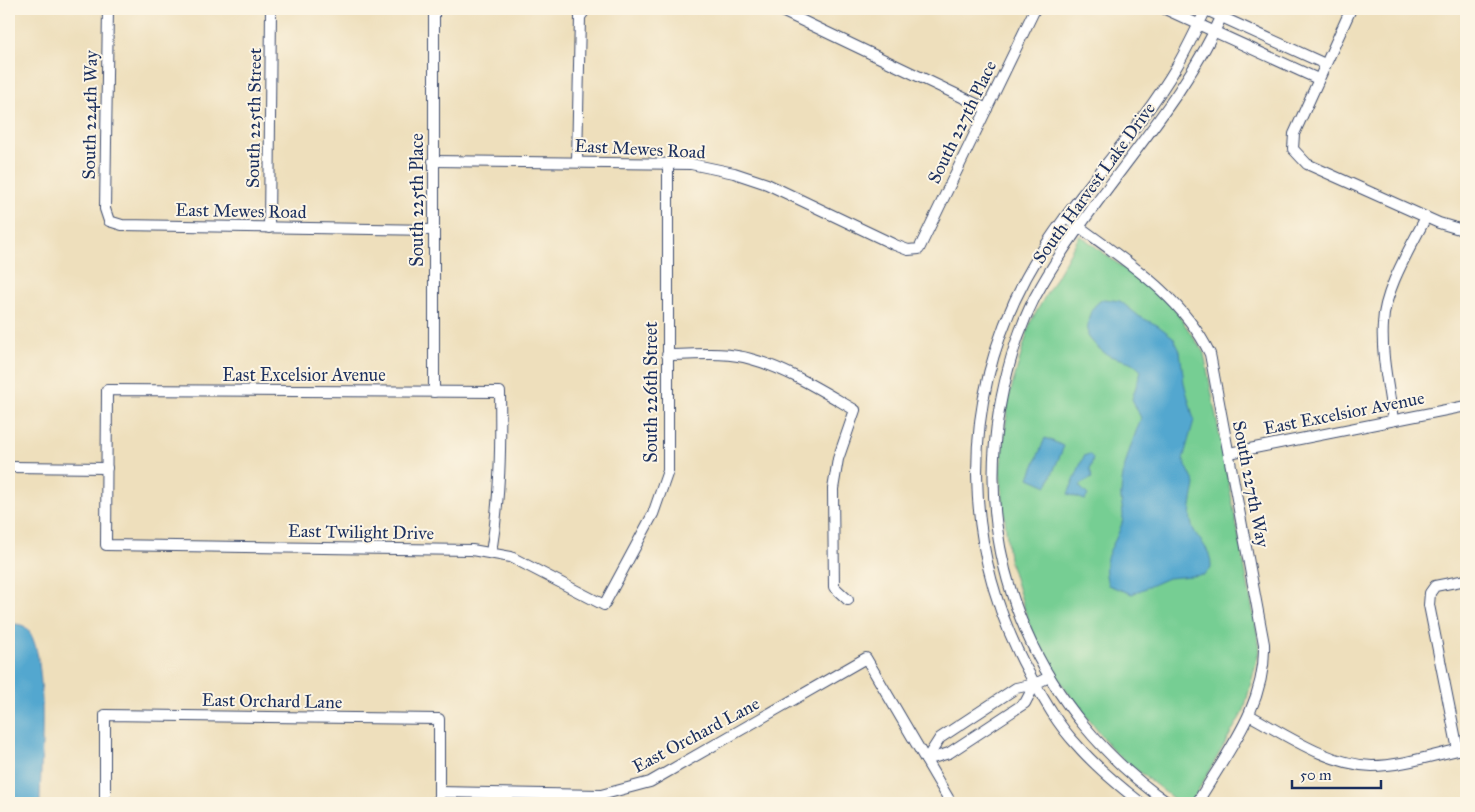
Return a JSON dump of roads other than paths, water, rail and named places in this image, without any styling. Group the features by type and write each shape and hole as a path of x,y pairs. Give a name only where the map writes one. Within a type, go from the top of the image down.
{"street":[{"name":"South 224th Way","path":"108,9 105,209 109,221"},
{"name":"South 225th Street","path":"269,228 271,9"},
{"name":"South 225th Place","path":"434,9 434,392"},
{"path":"577,162 580,17 586,9"},
{"path":"772,9 784,12 987,109"},
{"name":"South 227th Place","path":"919,249 1035,9"},
{"path":"1165,9 1318,79"},
{"path":"1205,9 1223,13 1325,64"},
{"name":"South Harvest Lake Drive","path":"1141,803 1114,782 1076,744 1054,714 1018,653 999,609 989,579 983,549 978,505 978,438 985,390 1003,331 1025,280 1066,218 1176,67 1205,9"},
{"path":"1351,9 1294,134 1293,149 1307,164 1426,217 1466,231"},
{"name":"South Harvest Lake Drive","path":"1168,803 1137,780 1102,748 1049,677 1014,605 1005,572 994,501 994,446 1002,393 1019,332 1036,295 1066,246 1179,92 1223,13"},
{"name":"East Mewes Road","path":"433,161 691,164 734,173 768,184 895,245 908,250 919,249"},
{"name":"South 226th Street","path":"604,605 653,514 668,471 668,163"},
{"path":"1393,420 1383,349 1382,322 1395,281 1426,217"},
{"name":"South 227th Way","path":"1066,218 1171,298 1202,338 1210,354 1264,644 1262,679 1256,703 1197,803"},
{"name":"East Mewes Road","path":"109,221 122,225 433,230"},
{"path":"667,355 726,354 751,358 808,383 855,410 838,459 833,489 834,587 848,600"},
{"name":"East Excelsior Avenue","path":"107,468 107,390 500,392 501,470 498,508 491,554"},
{"name":"East Excelsior Avenue","path":"1229,453 1466,406"},
{"path":"9,467 107,468"},
{"name":"East Twilight Drive","path":"107,468 106,545 472,550 511,557 604,605"},
{"path":"1249,715 1323,754 1348,762 1372,766 1462,749 1430,605 1430,593 1435,586 1466,580"},
{"name":"East Orchard Lane","path":"105,803 105,715 439,719 439,792 601,795 650,782 866,658 926,760"},
{"path":"926,760 940,738 1016,688 1035,684 1049,677"},
{"path":"926,760 949,753 1026,703 1035,684"},
{"path":"976,715 986,730"},
{"path":"926,760 951,803"},
{"path":"439,792 439,803"}],"water":[{"path":"1104,299 1120,301 1140,317 1157,325 1173,337 1180,351 1184,383 1194,420 1183,459 1195,484 1191,522 1211,560 1211,568 1203,575 1168,578 1132,594 1108,585 1106,566 1109,552 1123,519 1121,497 1123,473 1141,418 1132,399 1141,371 1126,360 1106,354 1088,336 1090,314 1095,305"},
{"path":"1045,438 1064,446 1047,486 1029,478"},
{"path":"1089,454 1093,458 1090,469 1092,478 1082,483 1080,487 1088,495 1085,500 1068,494 1084,456"},
{"path":"9,623 24,626 32,638 38,657 42,709 40,803 9,803"}]}
